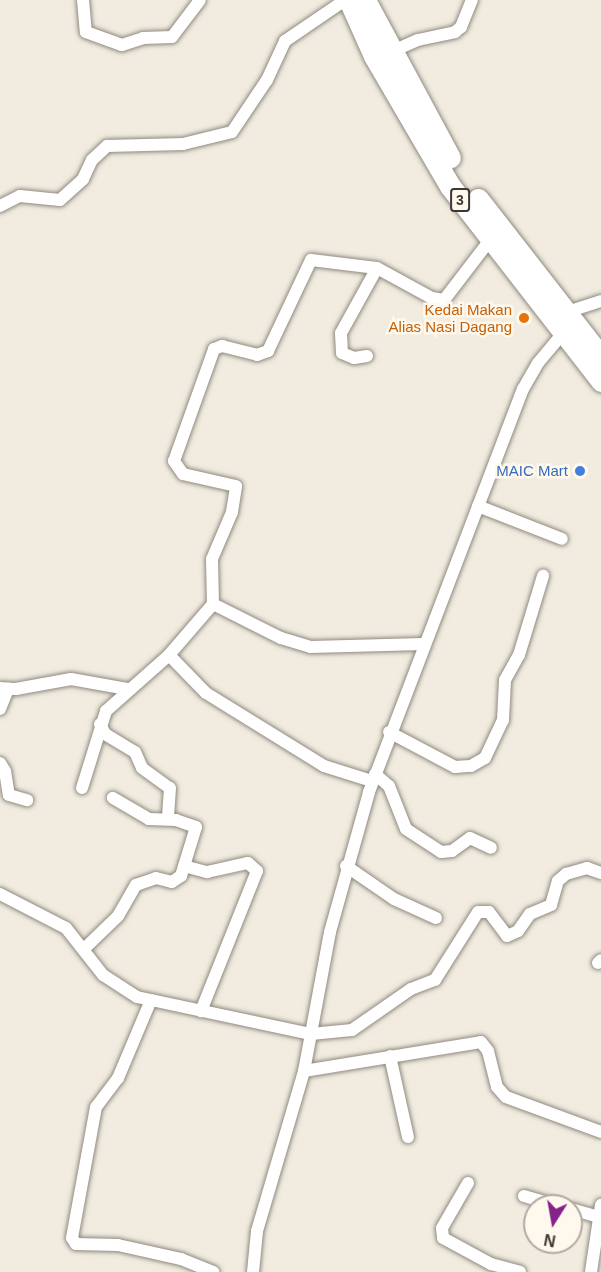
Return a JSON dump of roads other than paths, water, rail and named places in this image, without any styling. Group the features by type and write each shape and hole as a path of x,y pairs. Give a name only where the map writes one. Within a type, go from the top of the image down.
{"highway":[{"name":"3","path":"347,0 374,56 450,186 562,334 601,381"},
{"name":"3","path":"365,0 457,171 564,313 601,357"}],"street":[{"path":"83,0 86,32 122,45 142,38 172,37 200,0"},
{"path":"0,206 20,196 60,200 83,179 92,160 107,146 183,144 232,132 267,80 285,41 347,0"},
{"path":"393,51 418,40 455,32 466,18 472,0"},
{"path":"82,788 100,724 127,689 169,655 213,604 212,560 232,512 236,486 183,474 174,461 214,349 222,346 258,355 268,351 311,260 377,268 432,298 444,300 490,240"},
{"path":"367,356 354,358 342,353 341,333 377,268"},
{"path":"564,313 601,301"},
{"path":"253,1272 260,1216 304,1071 346,867 372,783 423,644 531,373 562,334"},
{"path":"478,506 562,540"},
{"path":"389,732 455,767 471,766 485,758 503,720 505,680 519,655 543,576"},
{"path":"213,604 281,638 311,647 423,644"},
{"path":"169,655 206,693 324,766 372,783 389,786 406,829 441,852 452,851 470,838 491,848"},
{"path":"0,709 4,688 71,679 127,689"},
{"path":"100,724 110,737 135,752 142,768 170,788 168,819"},
{"path":"0,763 5,771 9,795 27,800"},
{"path":"85,948 118,916 136,885 156,878 176,881 184,866 196,827 168,819 149,819 113,798"},
{"path":"184,866 207,872 248,863 257,871 201,1011"},
{"path":"346,867 394,899 435,918"},
{"path":"0,894 57,922 85,948 112,983 151,1000 311,1034 352,1030 411,989 435,980 478,912 489,912 510,935 530,914 551,905 558,881 566,874 587,868 601,873"},
{"path":"151,1000 118,1078 96,1107 72,1238 76,1244 118,1245 181,1259 213,1272"},
{"path":"304,1071 481,1042 488,1051 497,1087 506,1097 601,1132"},
{"path":"390,1056 408,1137"},
{"path":"468,1183 442,1228 443,1238 491,1264 520,1272"},
{"path":"583,1210 600,1211 599,1235 591,1272"}],"place":[{"name":"Kedai Makan Alias Nasi Dagang","path":"524,318"},
{"name":"MAIC Mart","path":"580,471"}]}
